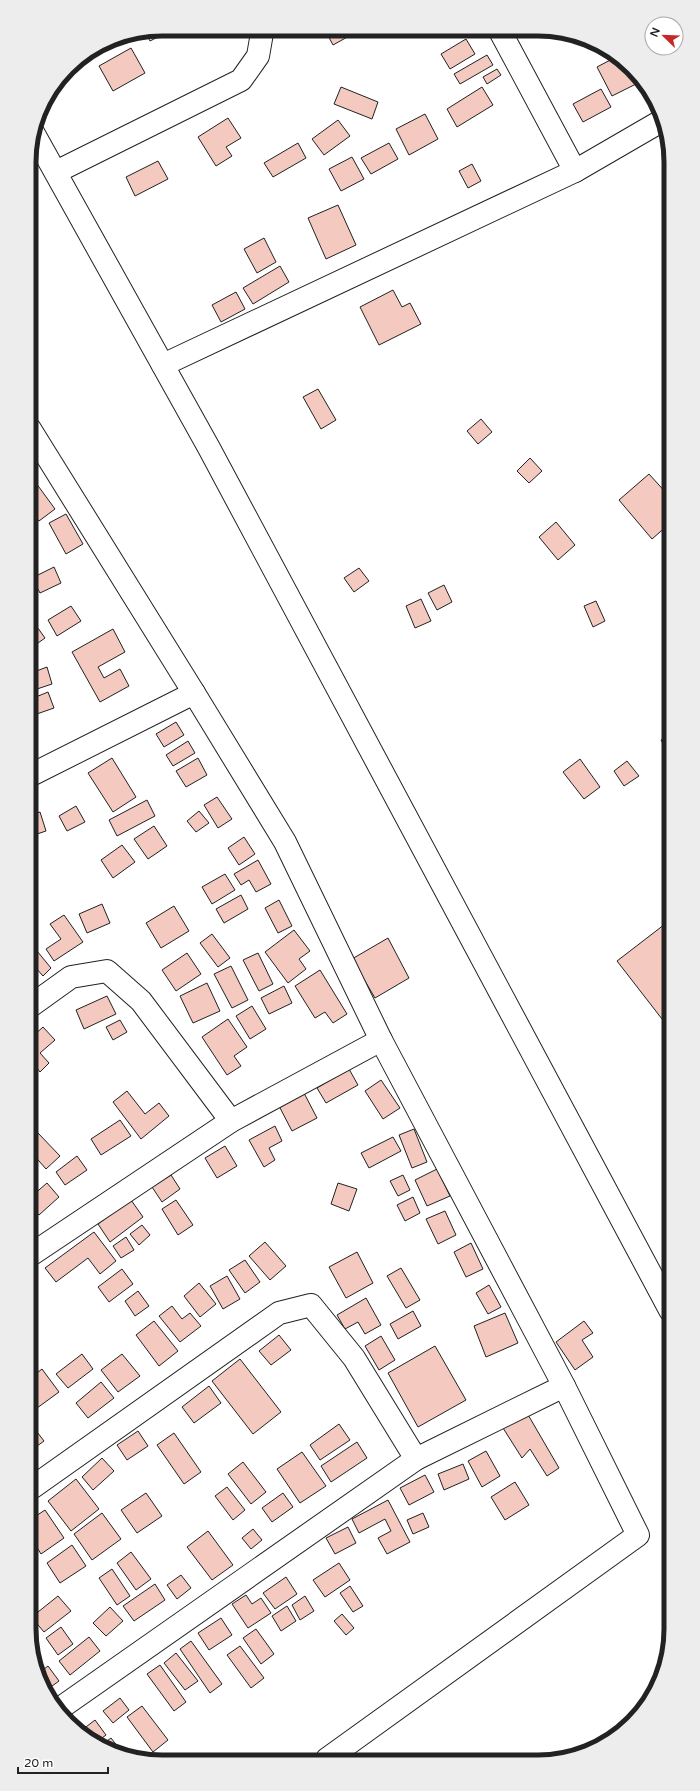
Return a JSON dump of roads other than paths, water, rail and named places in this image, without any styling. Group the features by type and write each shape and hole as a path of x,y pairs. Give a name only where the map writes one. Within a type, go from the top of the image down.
{"street":[{"path":"56,172 241,80 258,56 261,36"},
{"path":"503,36 575,171"},
{"path":"162,365 575,171 658,123"},
{"path":"38,141 209,448 664,1299"},
{"path":"36,439 194,692 285,842 381,1040 564,1386 638,1535 333,1755"},
{"path":"36,773 194,692"},
{"path":"36,1002 71,977 107,971 141,1001 231,1121"},
{"path":"36,1251 231,1121 381,1040"},
{"path":"36,1485 279,1314 311,1305 354,1358 416,1459"},
{"path":"62,1706 416,1459 564,1386"}]}
